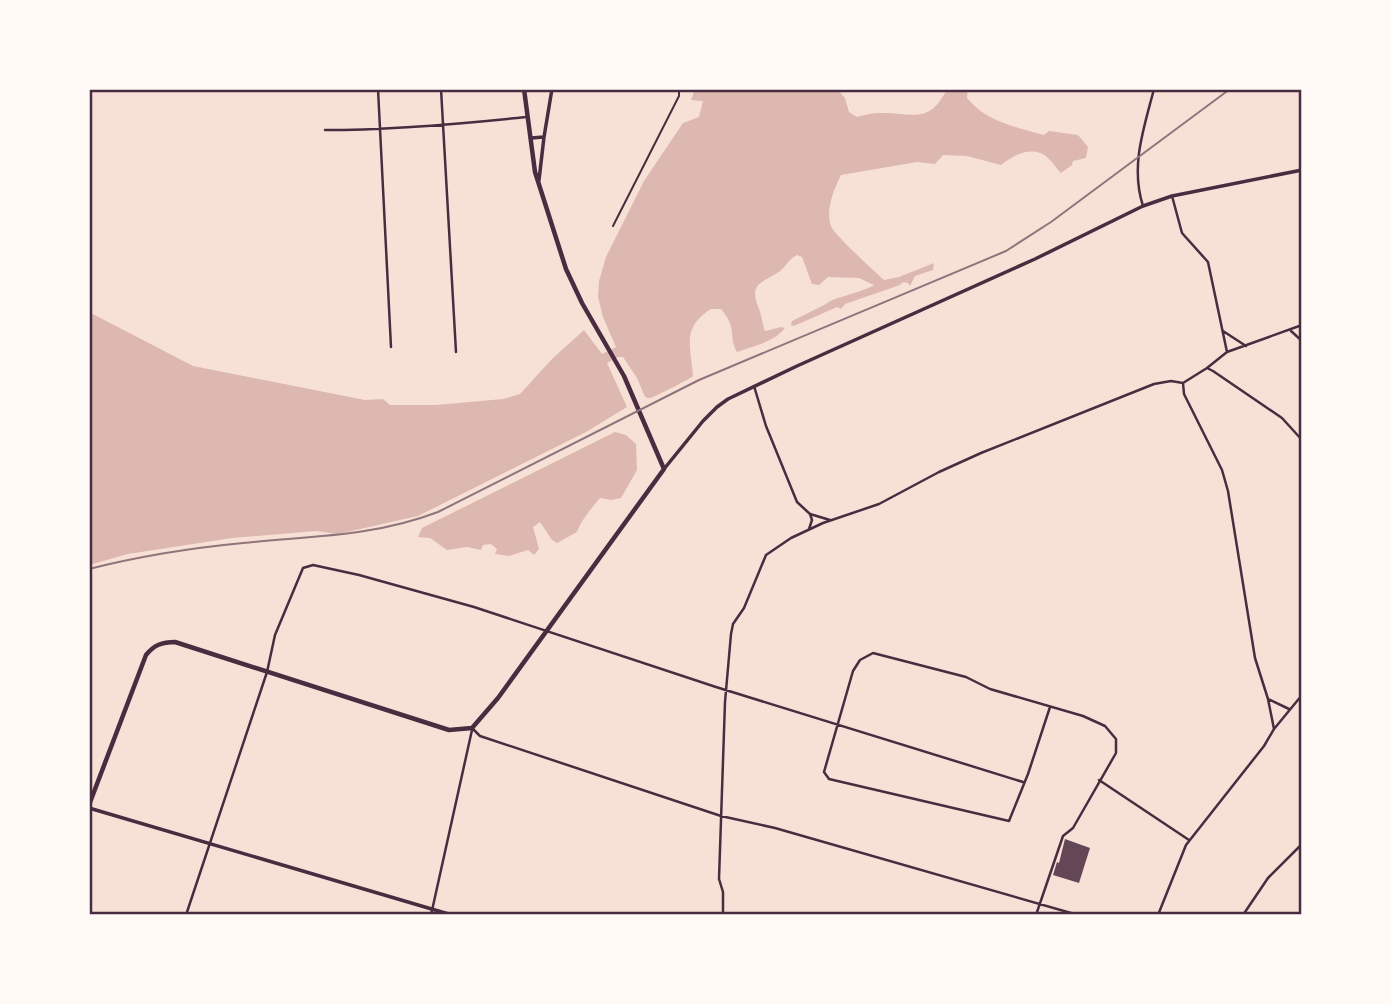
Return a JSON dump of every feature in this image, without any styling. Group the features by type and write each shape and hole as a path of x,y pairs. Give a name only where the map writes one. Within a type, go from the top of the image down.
{"main road":[{"path":"89,807 138,672 146,655 165,642 175,642 449,730 472,728 498,698 664,469 624,376 566,269 538,183 529,138 524,89"}],"street":[{"path":"377,89 391,347"},
{"path":"441,89 456,352"},
{"path":"538,183 552,89"},
{"path":"1143,205 1138,190 1137,159 1154,89"},
{"path":"325,130 444,126 526,117"},
{"path":"529,138 544,137"},
{"path":"664,469 710,413 728,399 754,386 1035,259 1143,205 1172,196 1302,170"},
{"path":"1172,196 1182,233 1208,262 1227,352"},
{"path":"723,915 723,892 719,878 726,690 731,634 733,624 744,608 766,555 791,538 879,504 981,453 1154,384 1171,381 1183,383 1227,352 1302,325"},
{"path":"1290,330 1302,341"},
{"path":"1223,331 1246,346"},
{"path":"1213,371 1214,362"},
{"path":"1207,368 1282,418 1302,440"},
{"path":"1183,383 1184,394 1222,470 1228,491 1255,658 1274,729"},
{"path":"754,386 766,426 797,502 810,514 832,520"},
{"path":"808,530 812,520 810,514"},
{"path":"186,915 267,672 275,635 303,568 313,565 385,582 546,631 1023,782"},
{"path":"1036,915 1063,836 1073,828 1117,747 1116,739 1105,726 1083,716 990,689 966,677 873,653 860,660 853,671 824,775 829,779 1009,821 1050,707"},
{"path":"1158,915 1189,840 1265,746 1274,729 1302,695"},
{"path":"1268,699 1289,709"},
{"path":"472,728 480,736 721,816 775,828 1077,915"},
{"path":"430,915 472,738 472,728"},
{"path":"1099,780 1189,840"},
{"path":"89,807 209,845 452,915"},
{"path":"1243,915 1268,878 1302,844"}],"lane":[{"path":"613,226 679,96 679,89"}],"shaded area":[{"path":"695,89 837,89 845,98 849,112 857,117 877,113 926,113 940,101 947,89 968,89 967,98 992,118 1044,135 1049,131 1078,135 1088,147 1086,158 1073,161 1072,165 1061,173 1043,154 1031,151 1018,154 1001,165 967,156 943,155 935,164 917,162 841,175 833,194 829,215 832,228 841,239 884,280 934,263 933,270 915,276 910,286 903,282 794,326 791,325 792,321 841,297 874,285 859,278 828,277 819,285 812,284 802,257 797,255 756,289 756,300 765,331 785,328 775,337 737,352 726,316 721,309 711,309 695,323 690,338 693,376 654,397 646,398 623,357 618,357 607,363 627,407 586,432 418,516 338,534 316,531 232,538 128,554 89,565 89,312 193,366 365,400 383,399 390,405 436,405 503,399 520,394 552,359 584,330 602,354 616,347 598,297 599,281 606,257 644,181 683,123 699,117 703,101 691,100"},
{"path":"615,432 626,435 636,444 637,470 621,498 600,498 577,532 557,543 540,522 533,527 539,549 534,555 528,550 509,556 495,554 497,549 491,544 483,545 481,550 467,547 447,550 430,538 418,537 422,528"}],"building":[{"path":"1065,839 1090,848 1079,883 1053,875"}],"railway":[{"path":"89,569 185,550 365,531 438,512 699,380 1006,251 1051,222 1230,89"}]}
